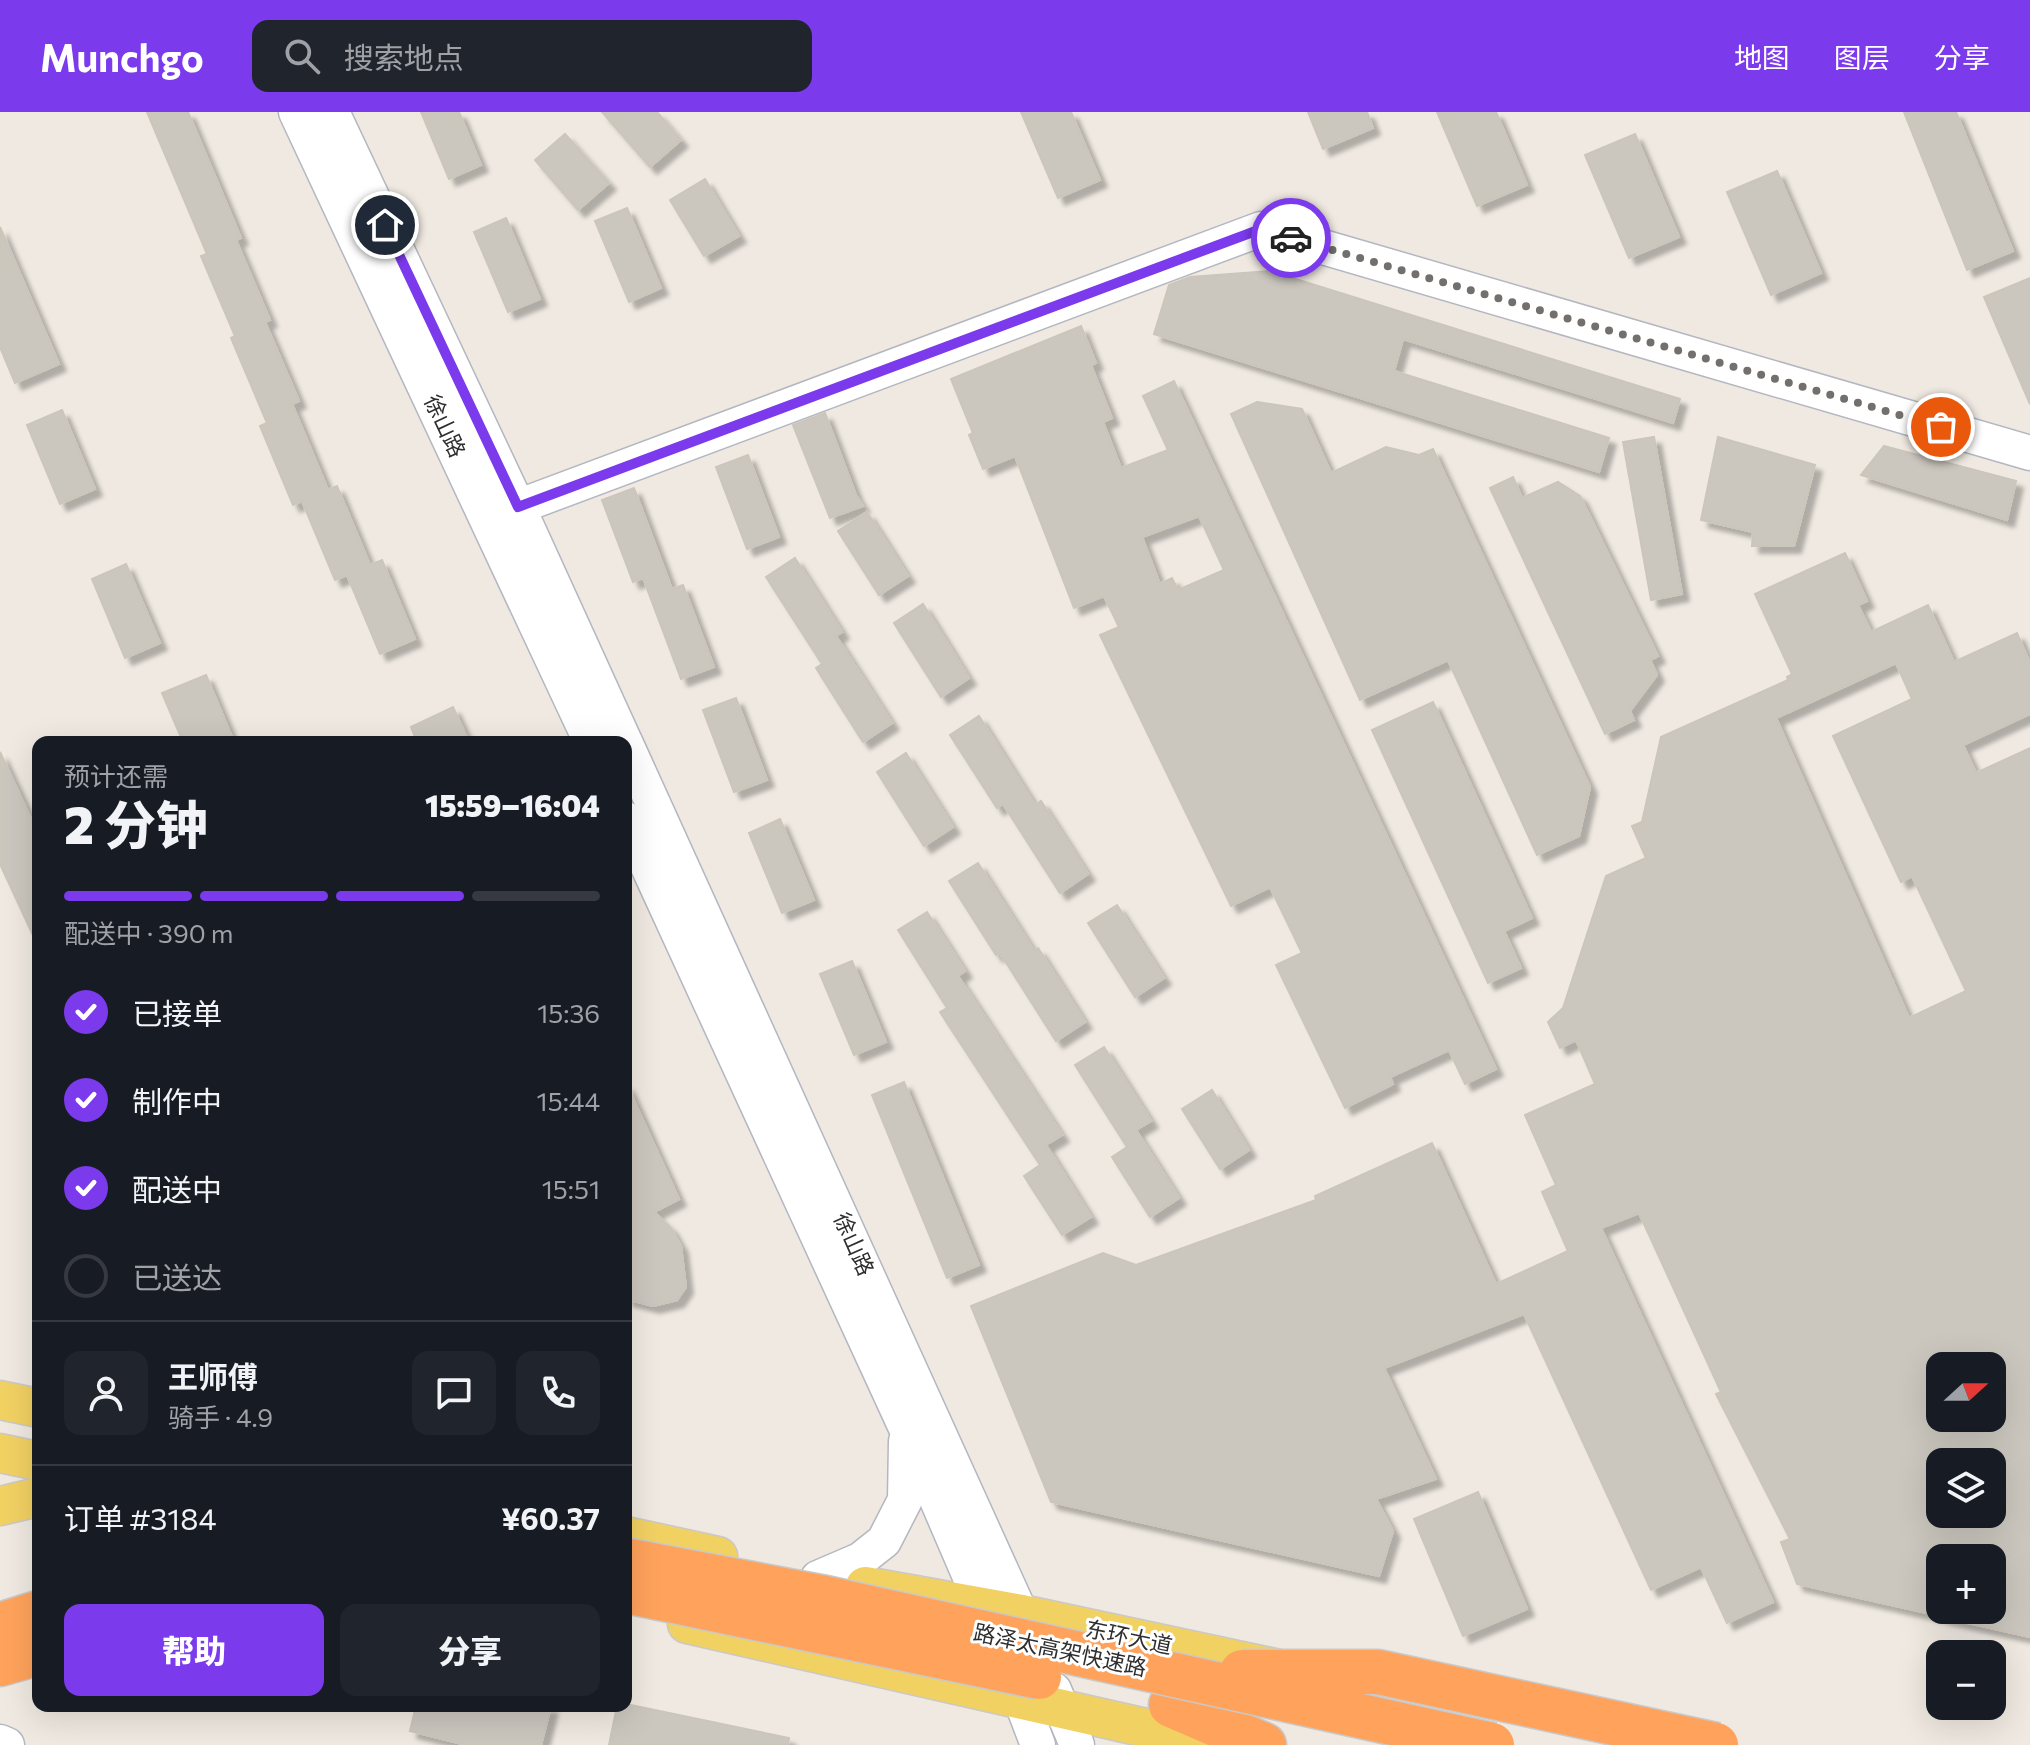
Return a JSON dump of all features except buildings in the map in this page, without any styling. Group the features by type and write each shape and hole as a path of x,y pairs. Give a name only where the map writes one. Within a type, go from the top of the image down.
{"highway":[{"name":"路泽太高架快速路","path":"632,1561 821,1597 1167,1689 1356,1745"},
{"name":"路泽太高架快速路","path":"632,1592 816,1629 1492,1745"},
{"path":"0,1625 32,1615"},
{"path":"0,1664 32,1655"},
{"path":"1167,1689 1378,1672 1716,1745"},
{"path":"1167,1689 1264,1745"}],"main road":[{"name":"徐山路","path":"296,112 622,736"},
{"name":"徐山路","path":"332,112 503,512 589,736"},
{"path":"503,512 1261,229 2030,453"},
{"name":"徐山路","path":"632,756 1022,1614 1077,1745"},
{"name":"徐山路","path":"632,832 906,1428 1038,1745"},
{"path":"0,1400 32,1407"},
{"path":"818,1578 860,1560 884,1541 905,1500 906,1428"},
{"path":"0,1453 32,1460"},
{"path":"0,1506 32,1498"},
{"name":"东环大道","path":"632,1537 818,1578 1022,1614 1630,1745"},
{"path":"632,1610 757,1642 1221,1745"},
{"path":"0,1742 7,1745"}],"way so far":[{"path":"1291,238 1941,427"}],"route":[{"path":"385,225 518,507 1261,229 1291,238"}]}
